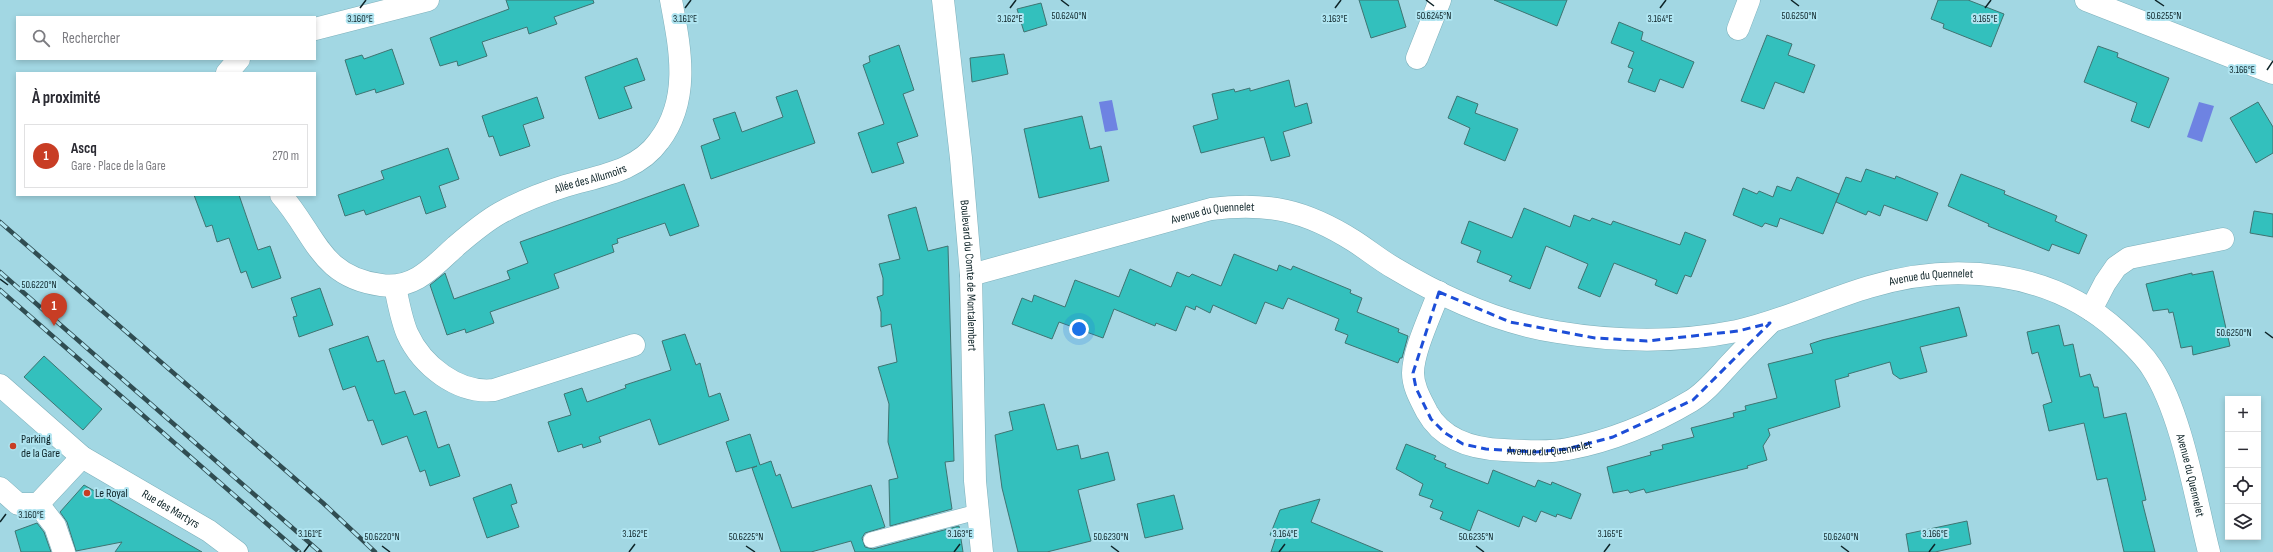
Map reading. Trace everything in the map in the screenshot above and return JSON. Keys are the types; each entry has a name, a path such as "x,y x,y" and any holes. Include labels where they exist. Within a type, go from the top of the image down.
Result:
{"street":[{"path":"316,29 428,0"},
{"name":"Allée des Allumoirs","path":"282,196 299,217 323,254 339,271 350,278 367,282 395,286 410,282 433,269 467,237 500,213 543,194 617,172 632,165 647,155 668,128 676,111 680,92 679,42 671,0"},
{"name":"Boulevard du Comte de Montalembert","path":"943,0 960,150 971,275 973,418 977,512 982,552"},
{"path":"1417,58 1440,0"},
{"path":"1738,28 1749,0"},
{"path":"2086,0 2273,72"},
{"path":"228,72 239,60"},
{"name":"Avenue du Quennelet","path":"971,275 1211,209 1242,205 1295,212 1326,224 1392,267 1439,292 1510,322 1555,332 1595,338 1647,341 1698,337 1738,331 1770,322 1869,287 1900,279 1953,272 1982,274 2034,283 2058,292 2091,310 2108,322 2133,345 2152,367 2165,393 2178,428 2209,552"},
{"path":"2091,310 2105,283 2116,268 2129,258 2223,239"},
{"path":"395,286 402,319 415,347 440,373 470,390 494,390 634,345"},
{"name":"Avenue du Quennelet","path":"1439,292 1415,359 1413,373 1416,388 1431,419 1444,433 1463,444 1486,450 1536,452 1568,449 1613,436 1664,416 1693,400 1708,388 1770,322"},
{"name":"Rue des Martyrs","path":"0,384 82,457 208,531 237,552"},
{"path":"0,488 18,504 38,504 82,457"},
{"path":"38,504 55,526 64,552"}],"lane":[{"path":"871,540 977,512"}],"highlighted area":[{"path":"1439,292 1510,322 1595,338 1647,341 1738,331 1770,323 1693,400 1613,437 1567,449 1536,452 1486,449 1463,444 1445,433 1431,419 1416,388 1413,373"}],"water":[{"path":"1112,100 1118,130 1105,132 1099,102"},
{"path":"2199,102 2214,106 2202,142 2187,137"}],"building":[{"path":"506,0 593,0 594,3 554,17 557,24 529,34 527,27 482,42 487,56 458,66 457,61 440,66 430,38 509,9"},
{"path":"1359,0 1398,0 1406,27 1371,38"},
{"path":"1494,0 1567,0 1557,26"},
{"path":"1938,0 1968,0 2004,14 1991,47 1943,28 1944,24 1931,19"},
{"path":"1041,3 1047,25 1024,32 1017,9"},
{"path":"1619,22 1643,32 1641,40 1694,62 1683,88 1660,79 1655,92 1628,82 1633,69 1628,67 1634,52 1611,43"},
{"path":"1767,35 1792,44 1788,55 1815,65 1804,93 1775,82 1764,109 1741,101"},
{"path":"899,45 914,90 903,94 918,136 897,143 904,163 872,173 858,133 884,124 863,65 870,62 869,56"},
{"path":"2098,46 2118,53 2117,57 2169,78 2149,128 2131,121 2137,103 2084,82"},
{"path":"392,49 404,84 376,93 375,89 356,95 345,60 362,55 364,59"},
{"path":"1004,54 1008,74 972,82 970,58"},
{"path":"637,58 645,80 624,87 632,108 599,119 585,77"},
{"path":"1289,80 1295,107 1307,103 1312,123 1283,132 1290,156 1271,161 1264,137 1201,153 1193,126 1218,119 1212,94 1234,89 1235,92 1250,88 1250,91"},
{"path":"797,90 815,143 711,179 701,146 720,139 713,119 735,112 742,132 783,117 776,97"},
{"path":"1457,96 1478,104 1475,113 1518,129 1505,161 1464,144 1470,128 1448,118"},
{"path":"537,97 544,118 523,125 530,146 500,156 493,136 489,137 482,116"},
{"path":"2258,102 2273,127 2273,153 2256,163 2230,118"},
{"path":"1082,116 1090,149 1101,146 1109,181 1039,198 1024,129"},
{"path":"448,148 459,179 439,186 446,207 426,214 420,196 366,215 364,210 345,216 338,195 384,179 381,171"},
{"path":"1866,169 1895,179 1896,176 1938,193 1927,221 1884,205 1880,216 1868,211 1866,215 1836,202 1846,177 1861,182"},
{"path":"1961,174 2005,191 2004,194 2057,216 2055,221 2087,235 2079,254 2052,244 2049,251 1988,226 1989,224 1948,206"},
{"path":"1797,177 1839,194 1823,234 1780,218 1777,227 1765,223 1762,227 1733,215 1743,188 1757,194 1759,191 1773,197 1777,186 1791,191"},
{"path":"684,184 699,226 670,236 665,223 617,239 618,243 612,245 614,252 554,274 559,288 490,312 494,323 466,333 465,329 447,335 430,285 445,273 454,299 510,279 507,271 528,263 520,242"},
{"path":"194,196 239,196 258,250 270,246 281,278 252,288 246,271 241,273 229,238 217,242 212,225 206,227"},
{"path":"916,207 928,251 948,246 954,461 945,462 952,509 890,526 889,480 898,478 888,442 889,404 878,367 897,362 891,324 881,327 881,312 877,297 883,295 883,278 879,264 900,259 888,215"},
{"path":"1524,208 1570,227 1574,215 1590,221 1592,218 1611,225 1613,221 1680,245 1685,232 1706,240 1691,277 1685,275 1677,294 1655,285 1657,280 1614,263 1600,297 1578,288 1588,264 1546,246 1530,289 1509,281 1512,276 1477,262 1481,251 1461,243 1469,221 1512,238"},
{"path":"2254,211 2273,214 2273,237 2250,233"},
{"path":"1234,254 1277,271 1279,265 1291,270 1293,266 1351,290 1350,293 1362,298 1357,312 1399,329 1398,332 1408,336 1402,358 1400,358 1398,363 1345,343 1348,335 1335,330 1339,319 1288,298 1283,309 1265,302 1256,324 1213,305 1210,313 1196,306 1195,310 1186,306 1176,331 1156,323 1155,326 1114,309 1103,338 1059,322 1052,339 1012,324 1022,298 1032,302 1034,295 1065,307 1075,280 1119,297 1130,269 1171,287 1177,272 1189,277 1192,274 1221,286"},
{"path":"2213,271 2230,346 2193,355 2192,346 2181,348 2173,312 2169,313 2168,309 2153,311 2146,284 2192,273 2192,275"},
{"path":"320,288 333,325 299,337 293,317 297,316 291,298"},
{"path":"1959,307 1967,336 1920,347 1927,372 1900,379 1893,374 1890,362 1848,374 1849,376 1835,380 1840,407 1768,429 1770,435 1763,446 1767,460 1747,466 1748,468 1646,493 1644,489 1630,493 1628,490 1613,493 1607,467 1651,455 1650,452 1663,449 1662,445 1694,437 1691,428 1734,417 1733,413 1746,410 1745,406 1777,398 1768,364 1813,353 1810,344 1822,340"},
{"path":"2059,325 2064,346 2073,344 2080,377 2090,374 2094,387 2098,387 2104,418 2126,413 2146,500 2142,501 2155,552 2124,552 2107,478 2097,480 2084,423 2049,431 2043,405 2052,402 2038,352 2032,354 2027,332"},
{"path":"685,334 696,365 700,363 709,397 720,393 729,420 659,445 650,419 599,437 601,442 583,448 582,444 558,452 548,422 571,415 564,394 582,388 587,402 626,388 625,385 671,370 662,341"},
{"path":"368,336 377,362 384,360 395,394 405,391 414,415 426,411 438,448 449,444 460,476 430,486 425,470 420,472 407,436 382,445 373,420 368,421 355,386 343,390 329,349"},
{"path":"44,356 102,409 83,430 24,377"},
{"path":"1044,404 1057,450 1078,445 1081,459 1108,452 1115,480 1078,490 1091,541 1047,552 1018,552 1002,488 995,435 1013,430 1009,412"},
{"path":"750,434 760,465 771,461 776,476 780,474 792,508 871,485 885,527 865,533 862,538 865,547 873,549 959,526 963,552 855,552 851,541 811,552 781,552 752,468 757,466 736,472 726,442"},
{"path":"1406,444 1436,456 1434,459 1446,464 1445,467 1488,484 1493,470 1535,487 1538,480 1551,485 1552,482 1581,494 1571,519 1557,514 1556,517 1541,511 1536,522 1523,516 1519,527 1478,510 1470,531 1440,519 1443,512 1430,507 1433,500 1419,495 1423,484 1396,469"},
{"path":"511,484 517,503 511,505 519,527 487,538 473,498"},
{"path":"84,485 202,552 115,552 122,542 76,551 67,522 60,512"},
{"path":"1174,495 1183,529 1145,538 1137,504"},
{"path":"1320,499 1311,522 1383,552 1271,552 1276,537 1270,535 1280,510"},
{"path":"1967,521 1971,544 1935,552 1909,552 1906,534"},
{"path":"37,523 44,532 51,552 21,552 15,531"}],"railway":[{"path":"0,222 323,503 375,552"},
{"path":"0,272 320,552"},
{"path":"0,290 299,552"}],"place":[{"name":"Ascq","path":"54,326"},
{"name":"Parking de la Gare","path":"13,446"},
{"name":"Le Royal","path":"87,493"}]}
